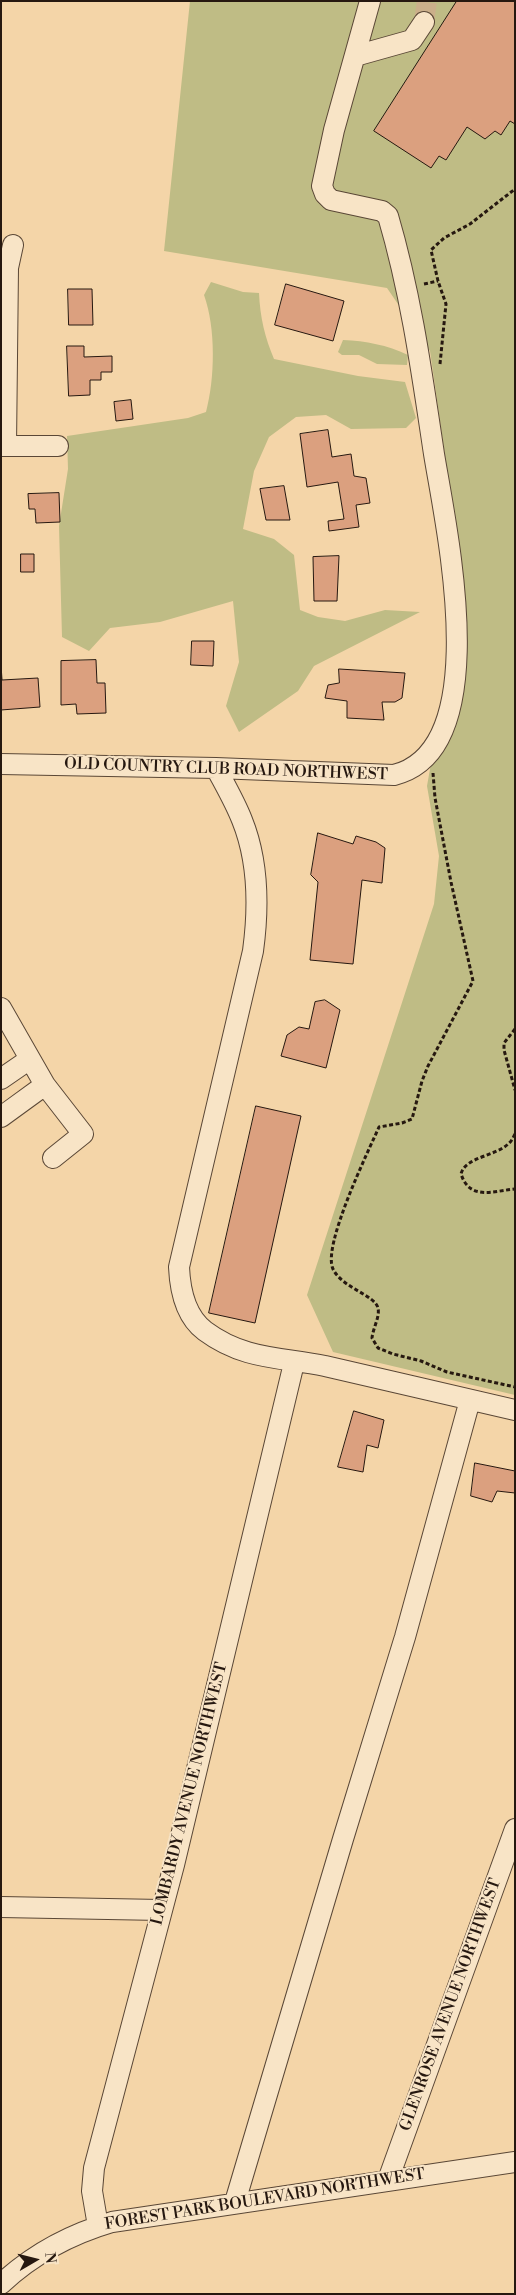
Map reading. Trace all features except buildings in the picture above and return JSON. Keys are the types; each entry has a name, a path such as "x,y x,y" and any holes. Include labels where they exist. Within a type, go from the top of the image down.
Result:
{"street":[{"path":"355,56 370,1"},
{"path":"355,56 412,40 424,22"},
{"name":"OLD COUNTRY CLUB ROAD NORTHWEST","path":"1,764 216,768 394,775 418,765 429,755 446,721 456,668 455,596 414,321 403,269 388,216 382,211 332,200 325,194 322,186 334,130 355,56"},
{"path":"13,245 8,268 4,446 58,446"},
{"path":"216,768 242,820 252,850 257,893 257,922 253,951 179,1267 180,1285 184,1302 193,1318 205,1331 252,1354 323,1366 515,1410"},
{"path":"1,1008 45,1085 83,1134 53,1158"},
{"path":"1,1079 30,1059"},
{"path":"1,1118 45,1085"},
{"name":"LOMBARDY AVENUE NORTHWEST","path":"98,2226 92,2191 94,2168 161,1910 276,1446 294,1362"},
{"path":"235,2202 342,1839 405,1637 470,1400"},
{"name":"GLENROSE AVENUE NORTHWEST","path":"388,2180 515,1829"},
{"path":"1,1907 161,1910"},
{"name":"FOREST PARK BOULEVARD NORTHWEST","path":"1,2284 17,2270 50,2248 98,2226 235,2202 515,2162"}],"path":[{"path":"439,372 446,304 438,282 432,250 444,238 470,224 515,189"},
{"path":"435,766 432,780 435,798 457,914 473,981 428,1066 412,1119 402,1123 379,1127 336,1231 331,1261 332,1268 339,1279 360,1294 370,1297 378,1306 378,1316 372,1338 378,1348 447,1372 515,1387"},
{"path":"515,1029 504,1043 504,1050 515,1090"},
{"path":"515,1134 503,1148 467,1165 462,1174 466,1185 475,1192 484,1193 515,1189"}],"shaded area":[{"path":"190,1 515,1 515,1395 333,1352 307,1295 434,904 439,856 427,786 463,582 430,351 387,288 164,251"},
{"path":"211,282 243,292 259,293 260,310 274,359 358,376 405,382 416,418 406,428 351,429 326,415 296,417 269,437 254,471 243,529 274,539 294,555 300,610 318,617 345,621 385,610 420,612 314,666 298,691 239,732 226,706 239,662 233,601 160,622 110,628 89,651 62,637 59,526 68,469 67,436 188,418 206,412 211,384 213,353 211,323 204,295"},
{"path":"343,340 376,344 408,355 407,365 377,364 359,355 342,355 338,352"}],"tunnel":[{"path":"424,22 427,1"}]}
